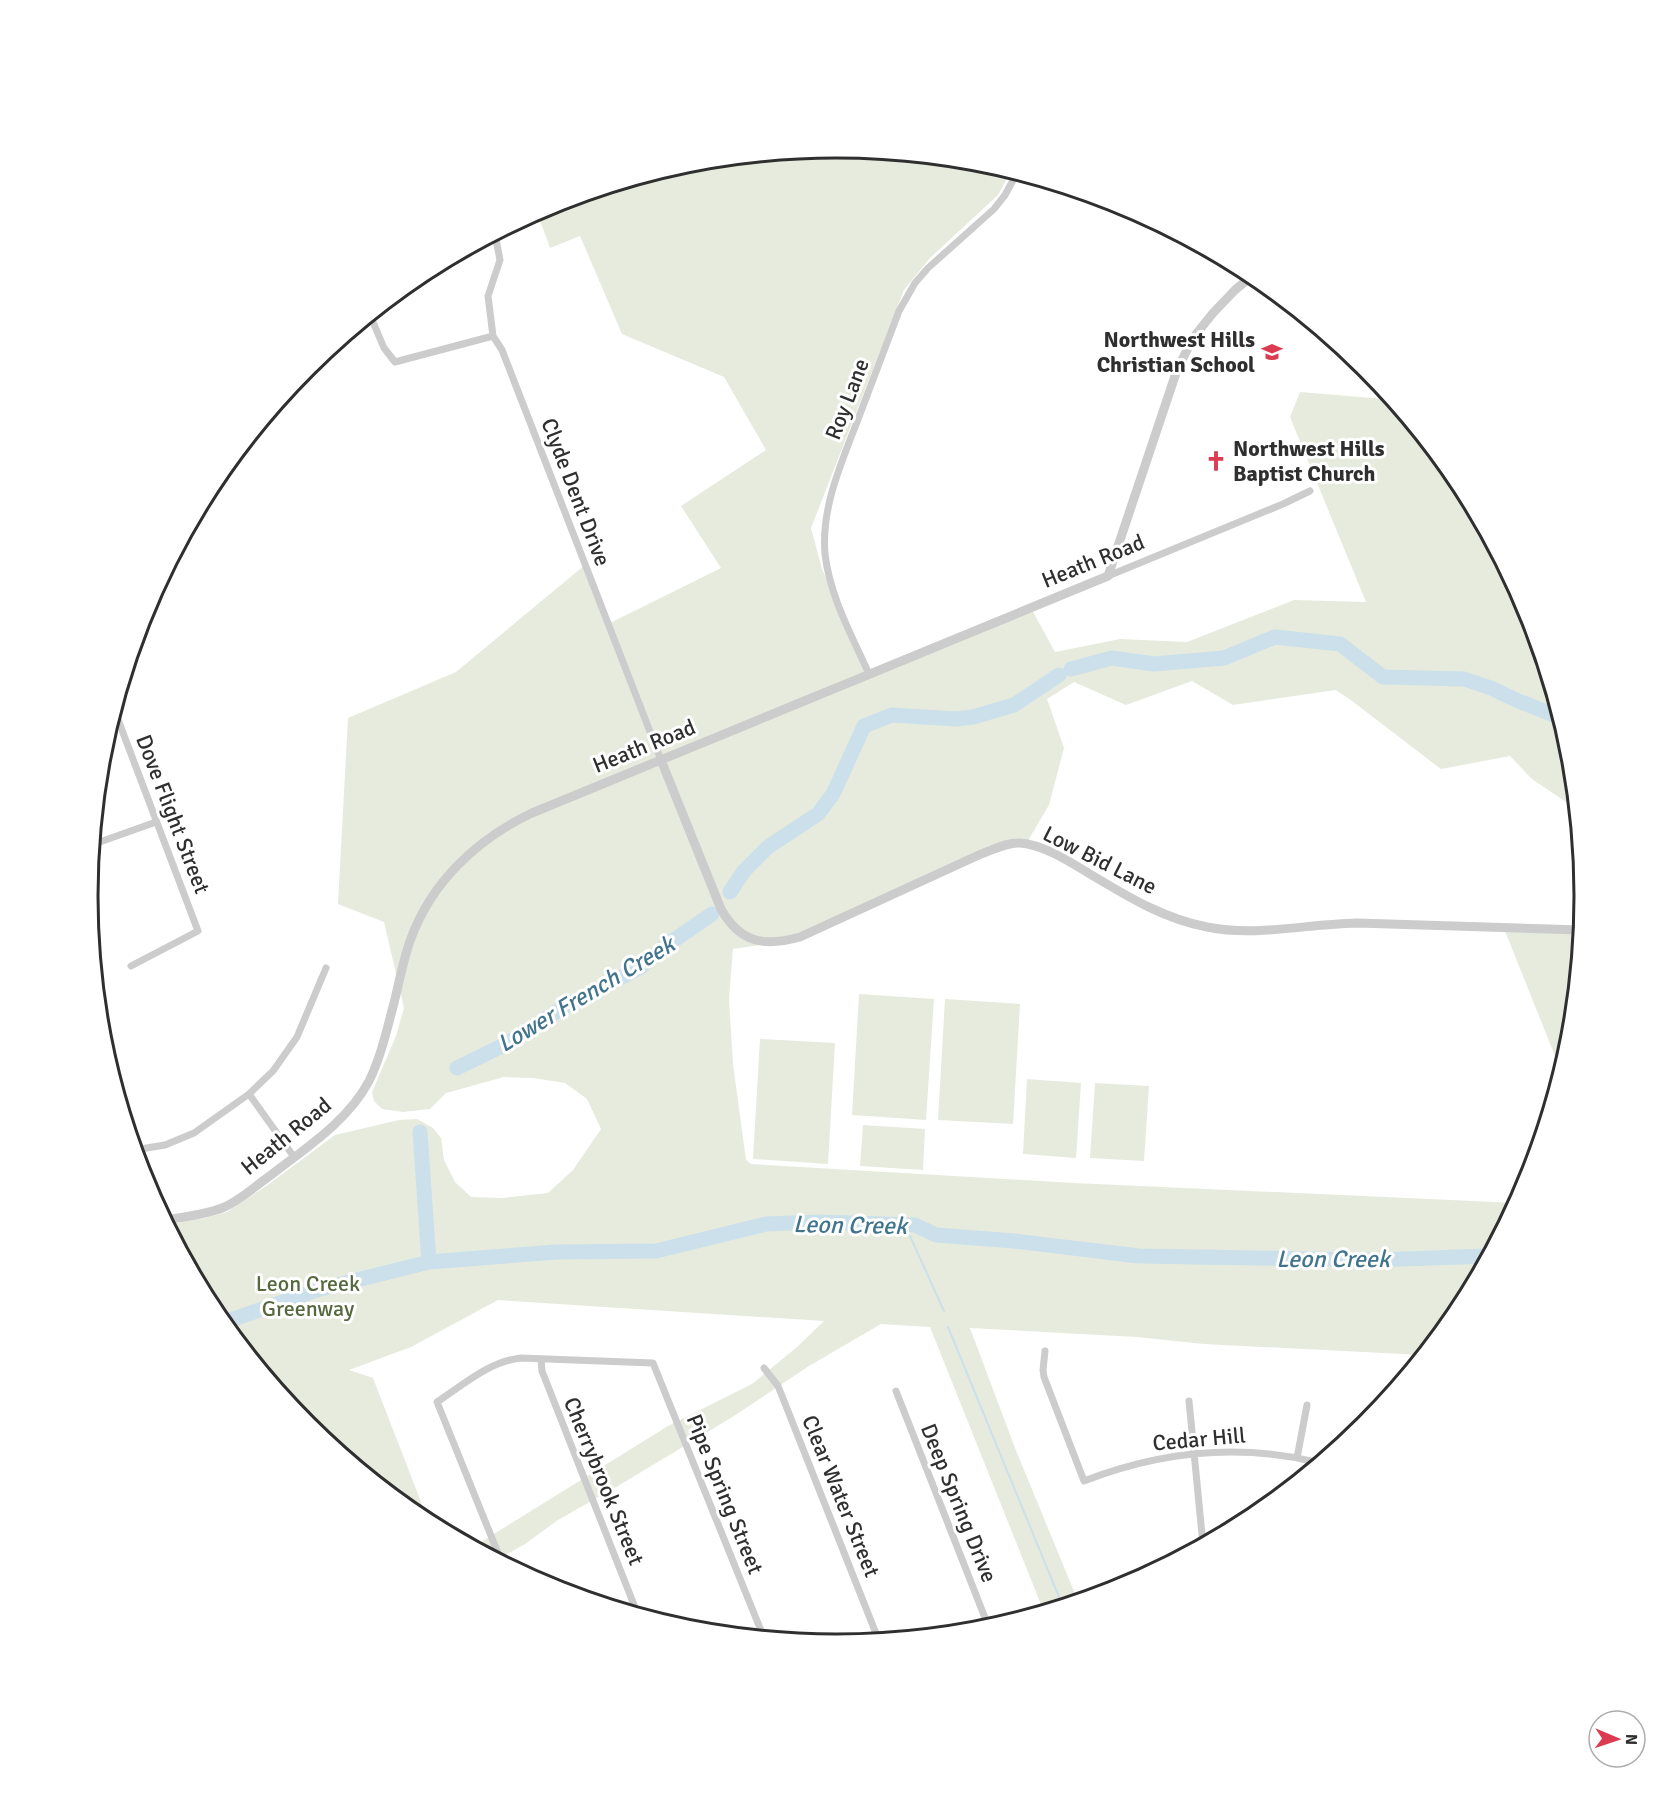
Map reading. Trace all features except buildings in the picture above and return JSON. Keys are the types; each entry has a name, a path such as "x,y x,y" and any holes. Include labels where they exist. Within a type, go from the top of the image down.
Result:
{"street":[{"name":"Roy Lane","path":"869,674 834,594 825,554 826,521 836,479 899,311 909,292 928,268 994,209 1013,181"},
{"name":"Clyde Dent Drive","path":"496,242 500,260 488,296 493,336 502,350 661,760"},
{"path":"1108,576 1177,370 1193,338 1213,313 1245,282"},
{"path":"373,322 384,348 395,363 493,336"},
{"name":"Heath Road","path":"172,1219 213,1211 237,1200 321,1137 352,1106 369,1080 381,1049 410,942 430,901 458,864 474,849 512,823 1310,491"},
{"name":"Dove Flight Street","path":"119,722 198,931 131,966"},
{"name":"Low Bid Lane","path":"661,760 721,909 727,920 741,934 756,941 777,942 800,937 981,854 1018,843 1036,847 1068,861 1154,910 1181,921 1230,931 1283,930 1352,923 1573,930"},
{"path":"100,842 156,822"},
{"path":"143,1149 165,1145 194,1133 249,1094 273,1071 297,1037 326,968"},
{"path":"249,1094 294,1157"},
{"name":"Cedar Hill","path":"1045,1351 1044,1377 1084,1482 1136,1464 1194,1454 1245,1452 1310,1461"},
{"path":"498,1552 437,1402 500,1363 521,1358 541,1359"},
{"name":"Pipe Spring Street","path":"541,1359 653,1363 761,1630"},
{"name":"Cherrybrook Street","path":"541,1359 542,1371 635,1606"},
{"name":"Clear Water Street","path":"764,1368 778,1386 876,1633"},
{"name":"Deep Spring Drive","path":"896,1391 985,1619"},
{"path":"1189,1401 1202,1537"},
{"path":"1297,1458 1306,1405"}],"green space":[{"name":"Leon Creek Greenway","path":"836,158 884,160 932,165 1007,179 998,195 930,258 904,290 811,528 822,569 869,674 1031,608 1055,652 1120,639 1187,642 1294,600 1366,602 1290,417 1300,392 1379,399 1421,447 1449,486 1475,527 1517,614 1548,705 1567,803 1532,779 1510,756 1441,769 1336,690 1233,705 1192,681 1126,705 1074,682 1047,699 1064,748 1049,805 1026,844 1018,843 787,941 733,949 729,999 733,1064 746,1160 751,1164 1074,1183 1506,1203 1475,1266 1449,1307 1414,1355 1204,1344 1137,1337 970,1328 1015,1448 1075,1594 1041,1605 930,1327 881,1324 809,1366 734,1416 558,1520 505,1556 480,1543 668,1426 752,1384 824,1321 498,1300 411,1347 349,1370 373,1378 424,1509 349,1451 281,1383 222,1307 196,1266 174,1224 227,1212 335,1135 399,1120 417,1119 433,1128 441,1138 444,1160 455,1182 471,1197 502,1198 548,1193 573,1170 601,1129 587,1099 565,1083 533,1078 504,1077 446,1093 430,1109 403,1112 382,1109 374,1101 372,1092 396,1036 404,1008 384,922 338,904 348,718 456,672 585,565 608,624 721,568 681,506 766,450 724,377 622,334 580,236 550,248 540,221 553,215 644,184 739,165"},
{"path":"1505,931 1572,934 1567,993 1555,1057"},
{"path":"859,994 934,999 926,1120 852,1115"},
{"path":"945,999 1020,1004 1013,1124 938,1120"},
{"path":"760,1039 835,1043 828,1164 753,1159"},
{"path":"1027,1079 1081,1083 1076,1158 1023,1154"},
{"path":"1095,1083 1149,1086 1144,1161 1090,1158"},
{"path":"863,1125 925,1129 923,1170 860,1166"}],"waterway":[{"name":"Lower French Creek","path":"1071,669 1112,658 1154,664 1224,658 1275,637 1340,644 1383,677 1464,679 1550,713"},
{"name":"Lower French Creek","path":"730,892 744,871 768,847 818,814 833,794 864,726 892,715 956,719 973,717 1014,705 1059,675"},
{"name":"Lower French Creek","path":"457,1068 506,1044 564,1007 641,967 664,947 712,914"},
{"name":"Lower French Creek","path":"420,1132 429,1262"},
{"name":"Leon Creek","path":"231,1320 317,1290 429,1262 556,1252 656,1251 766,1224 819,1222 915,1225 936,1235 1014,1241 1139,1256 1374,1260 1480,1256"},
{"path":"905,1225 944,1311"},
{"path":"948,1327 1059,1597"}],"place":[{"name":"Northwest Hills Christian School","path":"1272,352"},
{"name":"Northwest Hills Baptist Church","path":"1216,461"}]}
